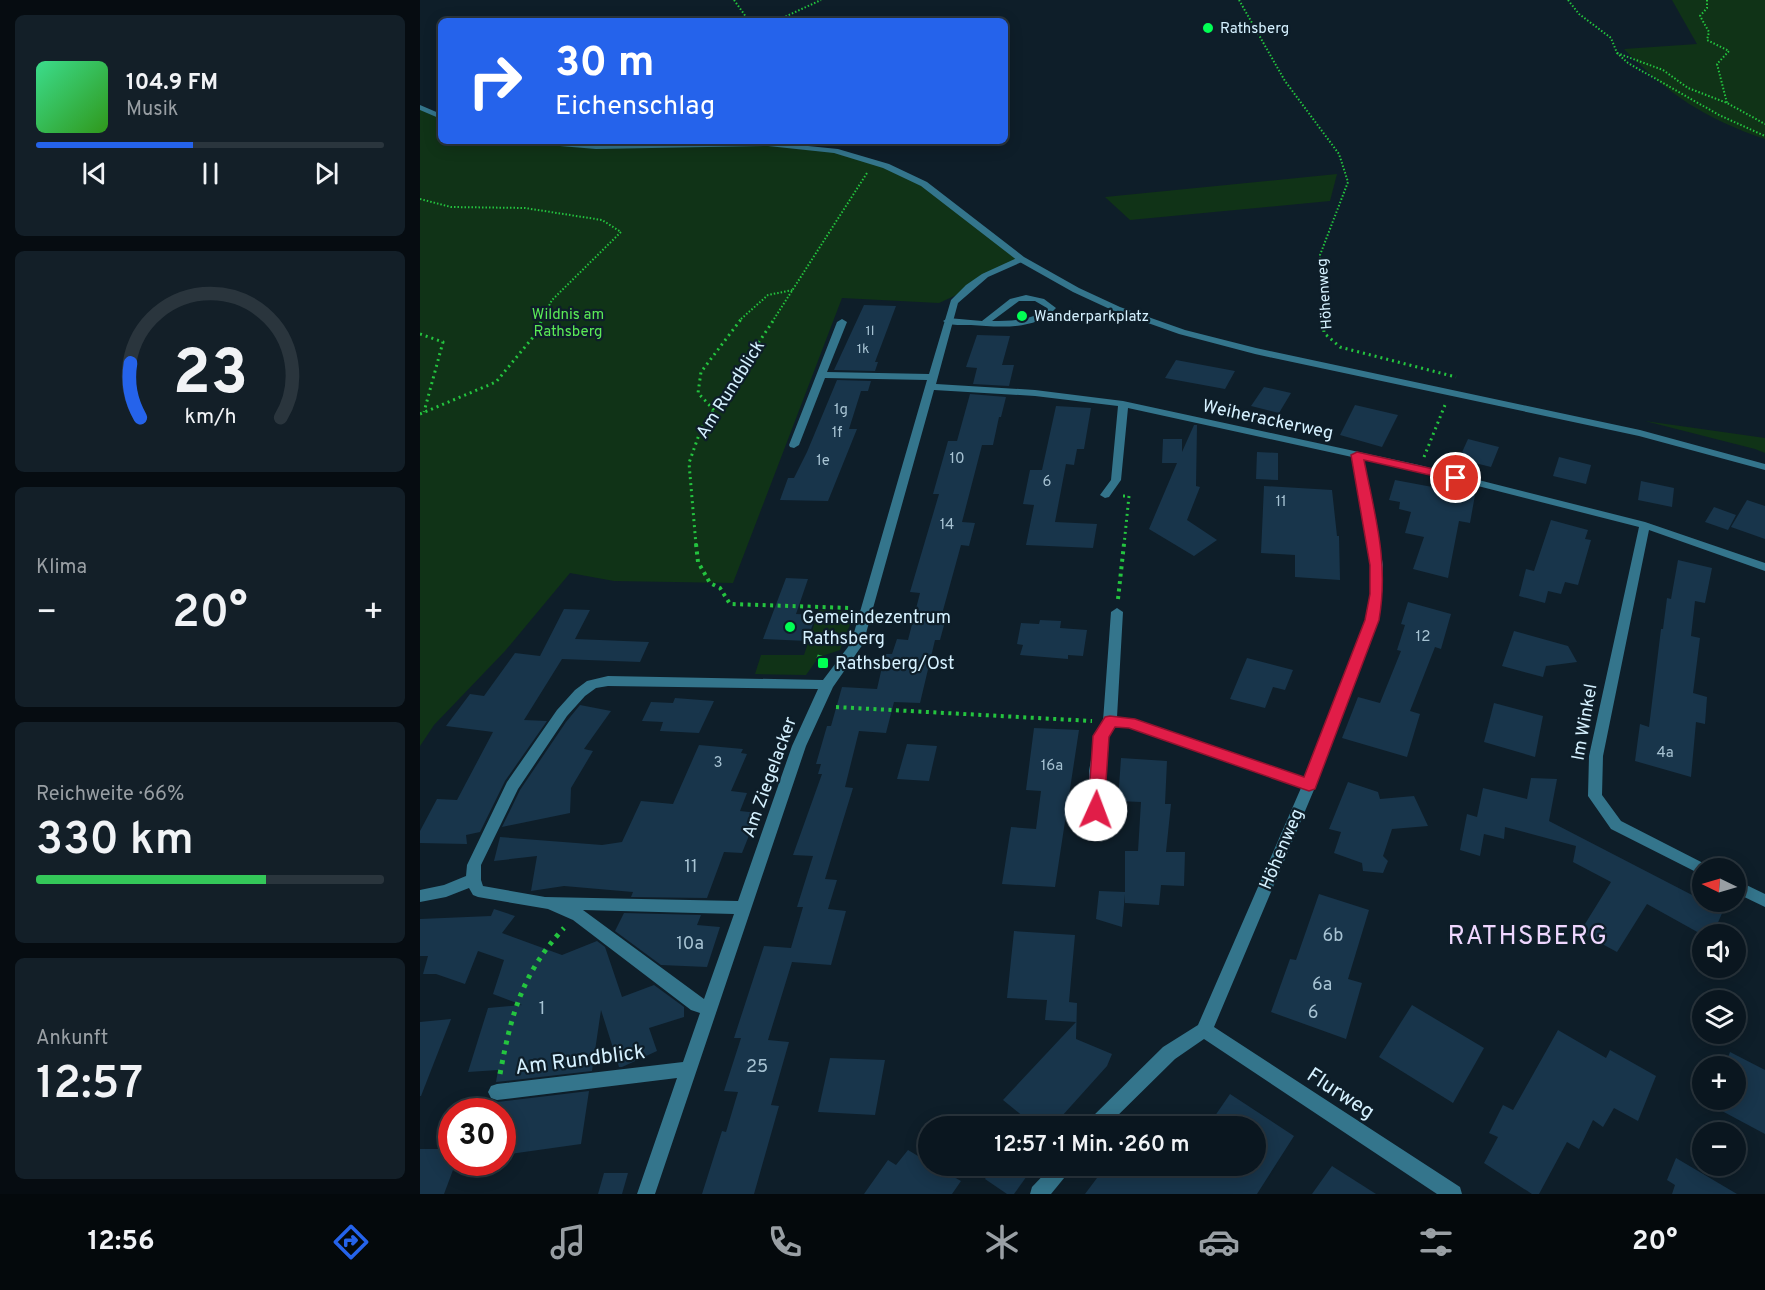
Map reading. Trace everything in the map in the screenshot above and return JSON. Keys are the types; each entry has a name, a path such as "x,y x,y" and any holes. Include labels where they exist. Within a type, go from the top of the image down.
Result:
{"street":[{"path":"420,107 438,116"},
{"path":"560,144 596,147 679,144"},
{"path":"780,144 836,151 872,161 924,184 1021,259 1076,290 1118,309 1182,333 1266,354 1640,433 1765,467"},
{"name":"Am Ziegelacker","path":"646,1194 799,746 827,685 857,644 954,302 970,284 1002,266 1021,259"},
{"path":"948,321 985,322 1026,323 1045,317 1052,308 1048,302 1016,299 985,322"},
{"path":"794,445 842,322"},
{"path":"822,375 932,382"},
{"name":"Weiherackerweg","path":"932,382 1123,404 1419,468 1645,525 1765,567"},
{"path":"1105,495 1116,480 1123,404"},
{"name":"Höhenweg","path":"1204,1030 1309,785 1372,620 1377,565 1357,455"},
{"name":"Im Winkel","path":"1645,525 1596,756 1595,796 1616,825 1692,864"},
{"path":"1098,825 1095,802 1101,736 1110,721 1117,612"},
{"path":"743,908 545,903 478,891 473,880 474,866 512,786 562,713 580,693 592,684 608,681 827,685"},
{"path":"1110,721 1130,723 1309,785"},
{"path":"420,896 446,891 473,880"},
{"path":"1746,891 1765,901"},
{"path":"545,903 578,915 697,1005 710,1008"},
{"path":"1105,1116 1169,1053 1204,1030"},
{"name":"Flurweg","path":"1204,1030 1453,1194"},
{"name":"Am Rundblick","path":"497,1092 688,1070"},
{"path":"1039,1194 1054,1176"}],"path":[{"path":"734,0 747,18"},
{"path":"782,18 821,0"},
{"name":"Höhenweg","path":"1239,0 1285,81 1339,154 1348,182 1320,255 1324,333 1340,347 1463,378"},
{"path":"1568,0 1579,14 1611,38 1617,53 1636,68 1699,105 1765,135"},
{"path":"1707,0 1707,8 1700,16 1709,32 1707,40 1729,51 1717,64 1727,103"},
{"path":"1617,53 1649,63 1688,88 1727,103 1765,124"},
{"name":"Am Rundblick","path":"867,608 730,604 720,588 710,583 698,562 689,463 700,429 794,290 869,170 872,161"},
{"path":"420,200 451,207 525,208 549,214 602,220 621,232 552,300 534,336 496,382 422,413"},
{"path":"714,410 698,393 701,372 746,313 768,294 794,290"},
{"path":"420,334 443,342 422,413"},
{"path":"1419,468 1445,403 1456,405"},
{"path":"1105,495 1129,496 1117,612"},
{"path":"816,705 1110,721"},
{"name":"Am Rundblick","path":"497,1092 511,1012 524,980 545,946 578,915"}],"green space":[{"path":"1672,0 1765,0 1765,139 1724,123 1688,103 1656,79 1624,49 1697,44"},
{"name":"Wildnis am Rathsberg","path":"420,107 438,116 438,144 560,144 596,147 745,144 835,151 908,176 1021,259 1002,265 963,292 939,303 842,298 733,583 614,581 570,573 505,651 434,725 420,746"},
{"path":"1337,174 1330,201 1130,220 1105,197"},
{"path":"1645,421 1765,438 1765,453 1755,449"},
{"path":"819,610 855,612 840,650 819,657 806,675 755,674 761,655 804,655"}],"building":[{"path":"864,305 896,306 875,362 878,362 875,371 834,370"},
{"path":"977,335 1010,336 1002,365 1014,365 1009,386 973,384 977,368 966,367"},
{"path":"1176,360 1235,371 1225,389 1165,378"},
{"path":"837,380 871,381 868,391 861,391 849,429 857,429 828,501 780,500 788,478 794,478 807,452"},
{"path":"1264,387 1291,393 1279,413 1251,406"},
{"path":"970,394 1006,397 993,445 982,445 962,522 975,523 969,546 961,545 942,614 947,614 940,640 935,640 920,703 894,702 886,733 859,731 845,787 853,788 825,879 837,880 828,909 846,911 831,965 792,962 768,1040 789,1042 771,1105 779,1106 754,1194 702,1194 722,1131 726,1132 738,1092 724,1091 741,1038 734,1038 764,946 791,948 803,907 797,907 813,856 793,855 822,774 818,774 821,764 816,764 827,726 831,726 842,687 877,689 885,654 892,654 897,639 908,640 920,593 910,592 939,494 933,494 948,441 957,441"},
{"path":"1355,405 1398,415 1382,447 1340,435"},
{"path":"1056,406 1091,408 1084,449 1077,449 1074,465 1066,464 1055,522 1097,524 1093,548 1026,545 1034,505 1023,504 1030,470 1042,470"},
{"path":"1194,425 1197,425 1196,486 1200,487 1187,520 1217,540 1194,556 1149,529 1177,463 1162,463 1163,439 1182,439 1182,452"},
{"path":"1468,439 1499,447 1491,467 1459,459"},
{"path":"1257,452 1278,453 1278,480 1256,479"},
{"path":"1559,457 1591,465 1586,484 1553,476"},
{"path":"1395,480 1475,495 1470,523 1459,521 1448,578 1413,569 1424,537 1405,533 1411,512 1399,509 1400,502 1389,500"},
{"path":"1641,481 1674,488 1672,507 1638,500"},
{"path":"1264,486 1332,490 1337,536 1339,536 1340,580 1295,577 1295,555 1261,553"},
{"path":"1747,500 1765,506 1765,539 1731,527"},
{"path":"1714,507 1736,515 1728,530 1705,522"},
{"path":"1551,520 1588,530 1585,539 1591,540 1578,585 1565,582 1561,594 1548,591 1545,603 1519,596 1526,569 1534,571"},
{"path":"1678,560 1712,568 1705,603 1695,601 1691,636 1700,638 1693,693 1707,697 1705,724 1696,722 1691,777 1635,761 1640,724 1649,727 1661,629 1663,629 1667,598 1671,599"},
{"path":"786,578 808,579 796,614 816,615 807,641 763,639"},
{"path":"1408,602 1451,614 1441,649 1435,647 1410,711 1420,714 1407,757 1342,738 1358,697 1380,703 1401,651 1397,650 1405,625 1401,624"},
{"path":"564,609 590,610 575,639 649,642 640,662 562,659 524,720 547,721 505,781 480,832 466,835 467,844 420,843 420,831 437,799 457,800 493,732 446,726 470,694 484,696 515,653 540,656"},
{"path":"1040,620 1061,621 1060,628 1087,630 1083,656 1068,655 1068,659 1020,655 1023,645 1017,644 1021,623 1039,624"},
{"path":"1514,631 1568,646 1577,662 1546,666 1543,677 1502,666"},
{"path":"1247,658 1293,670 1285,690 1273,687 1265,708 1230,699"},
{"path":"675,698 714,701 699,733 660,731 663,722 642,721 651,702 673,703"},
{"path":"1494,703 1543,716 1535,757 1484,742"},
{"path":"580,705 611,711 584,749 593,751 571,788 570,813 502,827 520,790"},
{"path":"1034,728 1079,730 1055,887 1002,884 1011,827 1036,829 1041,791 1026,790"},
{"path":"907,744 937,746 929,781 897,779"},
{"path":"699,745 743,749 741,753 747,754 731,791 747,793 740,811 758,813 742,853 724,852 707,898 631,897 633,892 564,886 531,891 537,856 494,861 500,837 602,845 622,842 641,801 673,804"},
{"path":"1121,758 1167,761 1165,804 1171,804 1166,852 1185,852 1184,886 1161,885 1159,905 1125,903 1125,894 1122,927 1096,919 1099,891 1125,892 1125,851 1138,851 1141,802 1118,801"},
{"path":"1531,778 1557,779 1549,821 1692,895 1692,912 1723,912 1717,924 1692,924 1692,929 1647,904 1617,952 1580,932 1611,882 1573,862 1576,846 1505,827 1504,839 1484,834 1480,856 1460,850 1467,814 1477,817 1483,788 1527,799"},
{"path":"1348,782 1378,792 1380,799 1414,796 1428,826 1392,829 1383,856 1388,861 1383,873 1363,871 1362,863 1334,853 1341,832 1329,829"},
{"path":"1319,894 1369,910 1348,979 1362,983 1346,1039 1271,1012 1290,959 1296,960"},
{"path":"494,909 515,916 502,933 562,955 597,941 605,947 622,997 654,985 684,1007 684,1017 649,1028 657,1051 622,1067 619,1067 601,1010 592,1071 496,1082 498,1070 468,1072 488,1008 522,1005 493,994 504,960 478,951 465,984 436,974 423,974 428,956 420,956 420,919 491,916"},
{"path":"624,913 701,915 697,925 720,927 707,967 661,965 615,931"},
{"path":"1014,931 1075,935 1069,1002 1077,1003 1076,1039 1112,1054 1107,1066 1062,1116 1023,1116 1003,1100 1076,1022 1045,1020 1047,1000 1007,998"},
{"path":"1412,1005 1484,1048 1453,1103 1379,1057"},
{"path":"451,1019 421,1096 420,1096 420,1022"},
{"path":"1558,1030 1606,1058 1610,1050 1656,1076 1638,1121 1614,1108 1603,1127 1593,1120 1579,1149 1567,1142 1539,1194 1532,1194 1484,1163 1498,1137 1489,1133 1503,1105 1513,1110"},
{"path":"830,1058 885,1060 875,1115 818,1112"},
{"path":"1746,1060 1765,1070 1765,1134 1722,1111 1746,1110"},
{"path":"589,1091 581,1144 516,1153 516,1100"},
{"path":"1230,1094 1264,1116 1215,1116"},
{"path":"1266,1118 1294,1136 1257,1194 1085,1194 1098,1176 1266,1176"},
{"path":"420,1149 438,1149 438,1176 451,1176 444,1194 420,1194"},
{"path":"908,1150 918,1156 918,1176 952,1176 961,1181 952,1194 864,1194 888,1160 896,1165"},
{"path":"1676,1158 1692,1167 1692,1176 1706,1176 1737,1194 1672,1194 1675,1185 1667,1180"},
{"path":"1332,1166 1376,1194 1312,1194"},
{"path":"604,1173 628,1173 622,1194 598,1194"},
{"path":"987,1176 1027,1176 1014,1194 1007,1194 985,1179"}],"place":[{"name":"Rathsberg","path":"1208,28"},
{"name":"Wanderparkplatz","path":"1022,316"},
{"name":"Gemeindezentrum Rathsberg","path":"790,627"},
{"name":"Rathsberg/Ost","path":"823,663"}],"district":[{"name":"RATHSBERG","path":"1528,935"}],"route":[{"path":"1096,810 1101,736 1110,721 1130,723 1309,785 1372,620 1376,594 1377,565 1357,455 1456,478"}]}
